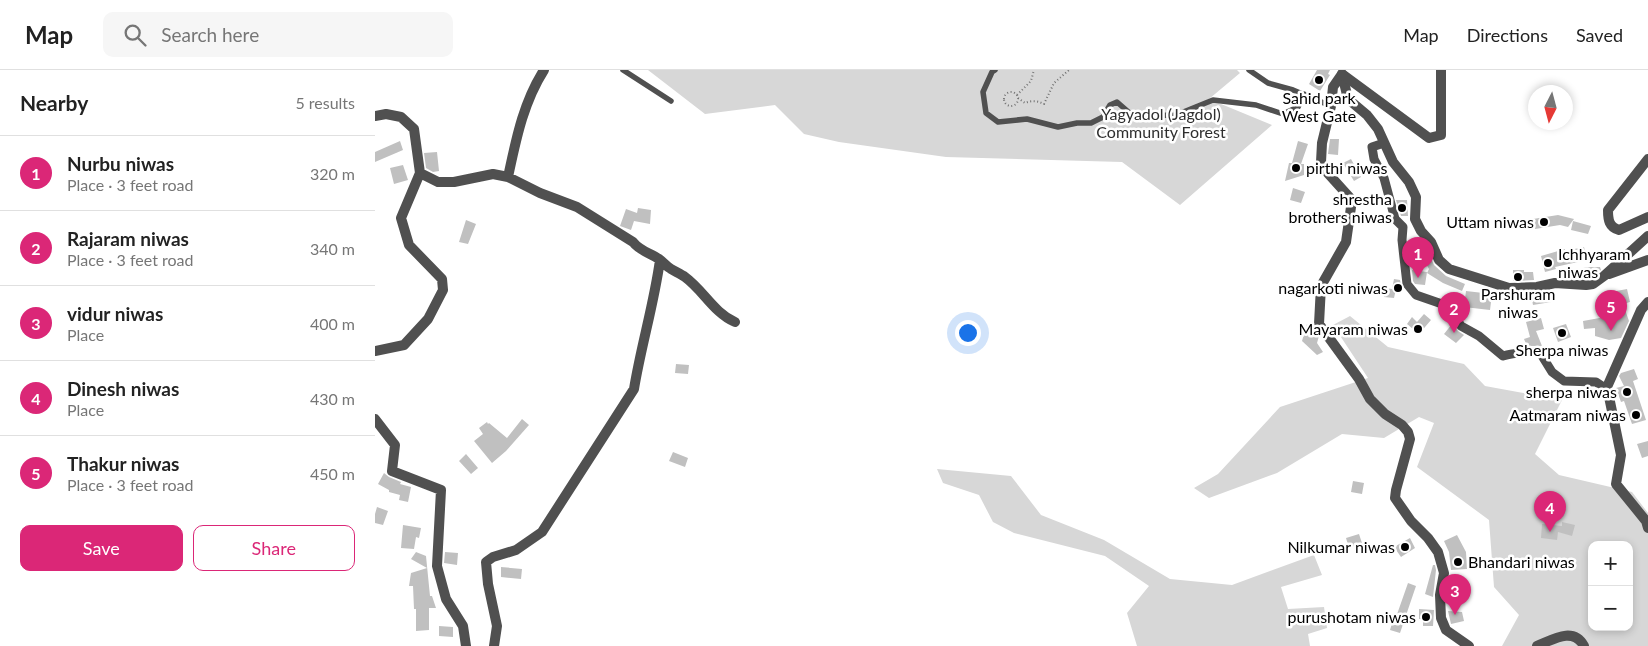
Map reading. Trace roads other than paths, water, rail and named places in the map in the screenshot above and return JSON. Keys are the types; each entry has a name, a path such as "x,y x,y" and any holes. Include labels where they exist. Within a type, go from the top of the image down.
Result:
{"street":[{"path":"508,177 525,108 544,70"},
{"path":"1342,74 1429,138 1441,135 1441,70"},
{"path":"1342,74 1348,100 1367,115 1378,129 1393,162 1409,182 1416,197 1415,218 1421,231 1431,242 1439,260 1449,269 1509,288 1537,287 1555,283 1593,284 1648,236"},
{"path":"1342,74 1333,87 1331,106 1322,143 1321,162 1324,169 1352,200 1346,242 1321,286 1319,324 1359,379 1369,399 1408,432 1410,439 1395,498 1411,521 1428,538 1438,552 1444,573 1440,595 1441,618 1446,630 1469,646"},
{"path":"375,116 385,114 401,117 413,129 420,173 401,218 409,244 442,279 443,290 428,319 404,345 375,351"},
{"path":"1384,143 1372,147 1374,160 1385,178 1389,202 1395,219 1403,227 1402,246 1407,284 1416,295 1442,304 1455,316 1461,326 1479,336 1503,356 1539,351 1552,372 1564,381 1596,382 1608,390"},
{"path":"1648,160 1608,210 1608,221 1614,228 1619,230 1648,217"},
{"path":"420,173 438,182 454,182 493,174 508,177 540,193 583,210 633,242 638,249 660,260 694,284 711,304 729,320 735,322"},
{"path":"494,646 497,626 485,562 493,557 516,550 542,532 634,389 637,367 655,296 660,260"},
{"path":"1604,276 1648,260"},
{"path":"1648,302 1641,310 1607,387 1621,455 1615,484 1646,521 1648,528"},
{"path":"375,420 395,445 392,470 441,490 437,566 446,598 463,626 466,646"},
{"path":"1537,646 1564,635 1571,635 1584,646"}],"lane":[{"path":"623,70 671,101"},
{"path":"995,70 983,92 986,113 998,122 1027,118 1058,127 1077,123 1091,123 1103,117 1110,106 1117,102 1133,116 1176,115 1213,100 1256,105 1283,114 1299,107 1304,94"},
{"path":"1249,70 1268,82 1304,94 1331,106"}],"place":[{"name":"Sahid park West Gate","path":"1319,80"},
{"name":"pirthi niwas","path":"1296,168"},
{"name":"shrestha brothers niwas","path":"1402,208"},
{"name":"Uttam niwas","path":"1544,222"},
{"name":"Ichhyaram niwas","path":"1548,263"},
{"name":"Parshuram niwas","path":"1518,277"},
{"name":"Nurbu niwas","path":"1418,278"},
{"name":"nagarkoti niwas","path":"1398,288"},
{"name":"Mayaram niwas","path":"1418,329"},
{"name":"Thakur niwas","path":"1611,331"},
{"name":"Rajaram niwas","path":"1454,333"},
{"name":"Sherpa niwas","path":"1562,333"},
{"name":"sherpa niwas","path":"1627,392"},
{"name":"Aatmaram niwas","path":"1636,415"},
{"name":"Dinesh niwas","path":"1550,532"},
{"name":"Nilkumar niwas","path":"1405,547"},
{"name":"Bhandari niwas","path":"1458,562"},
{"name":"vidur niwas","path":"1455,615"},
{"name":"purushotam niwas","path":"1426,617"}],"park label":[{"name":"Yagyadol (Jagdol) Community Forest","path":"1161,123"}]}
